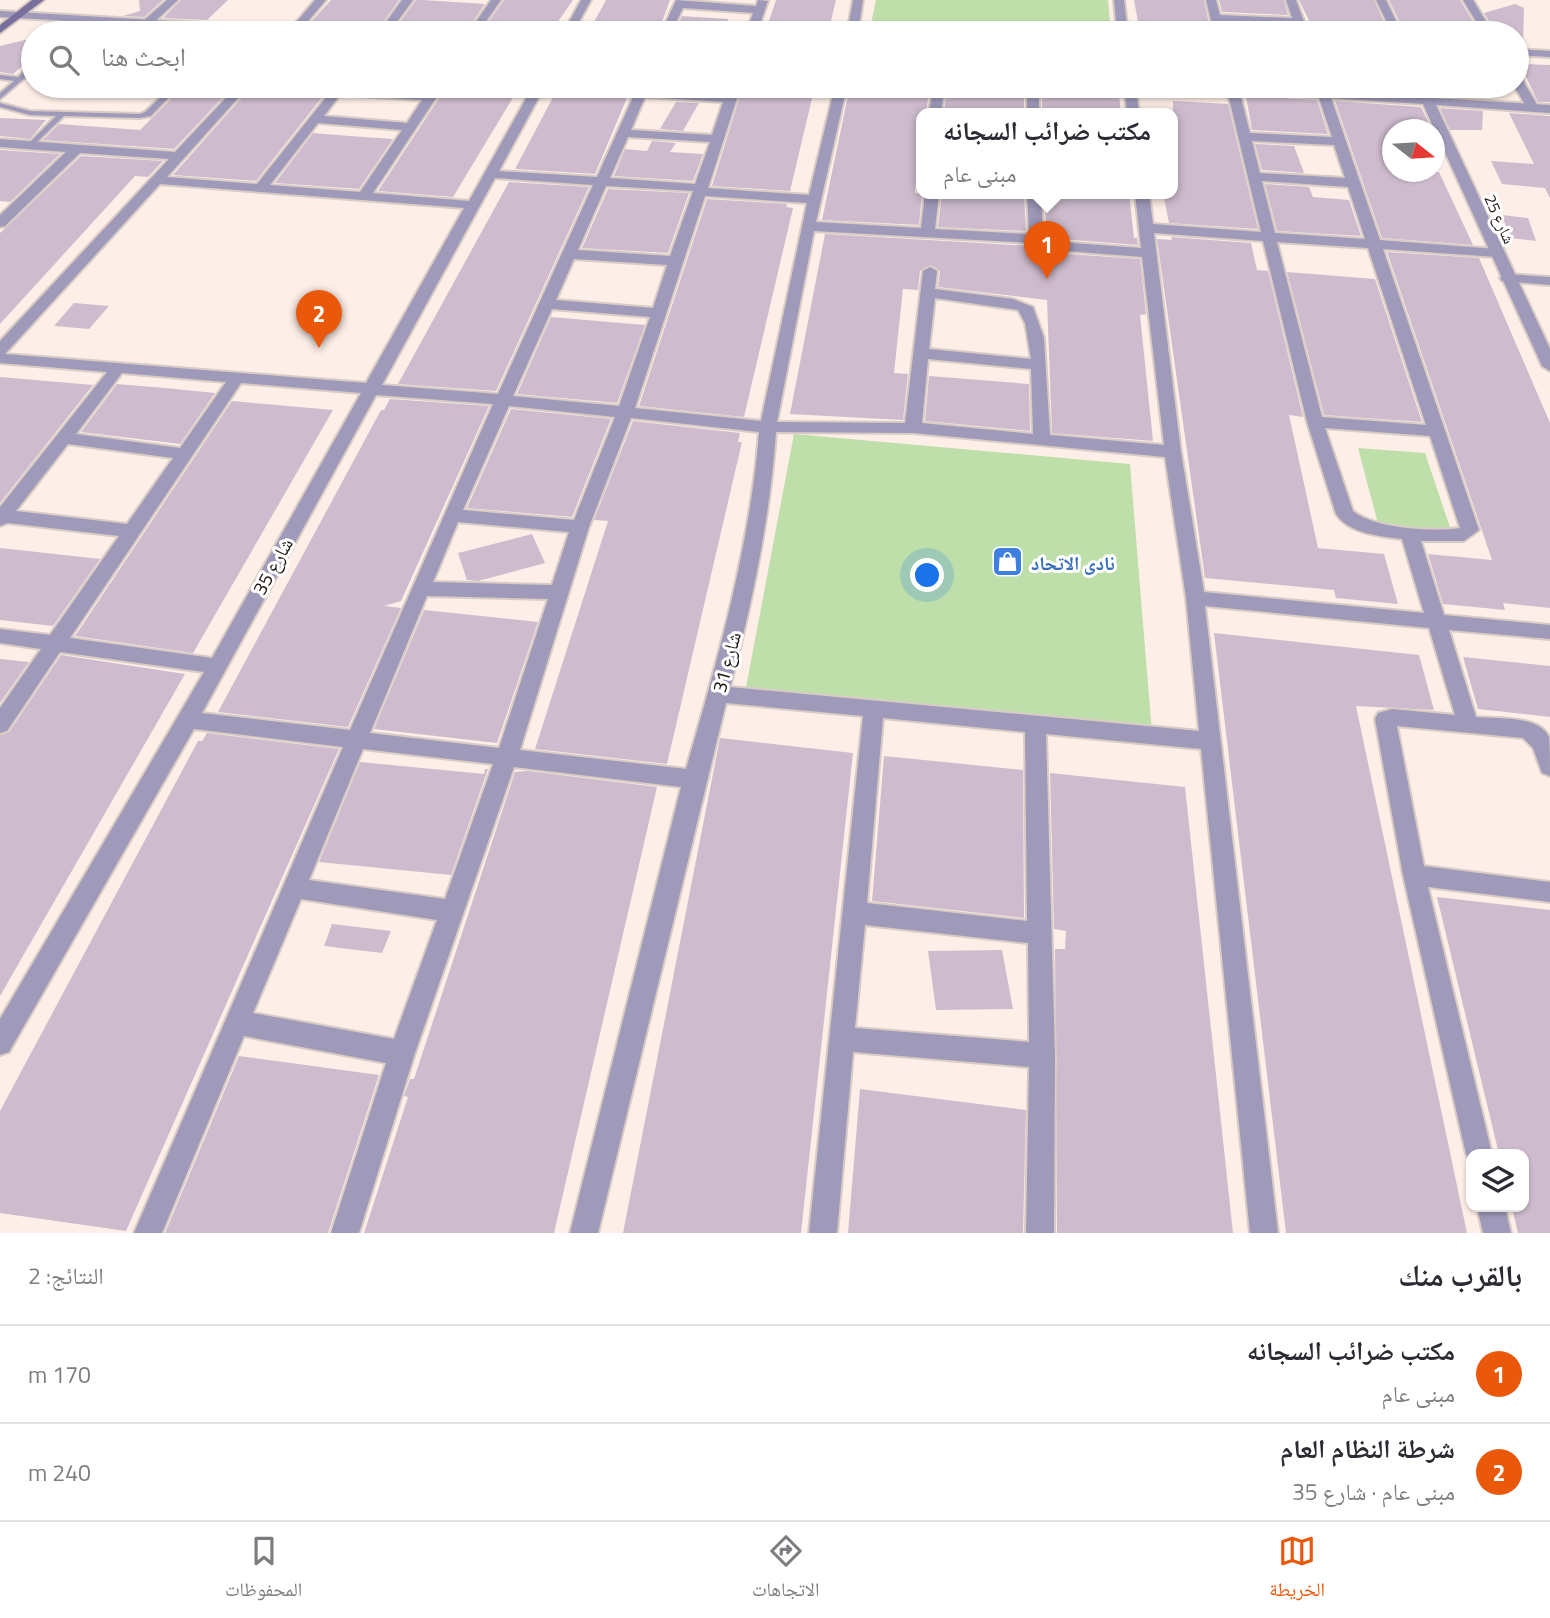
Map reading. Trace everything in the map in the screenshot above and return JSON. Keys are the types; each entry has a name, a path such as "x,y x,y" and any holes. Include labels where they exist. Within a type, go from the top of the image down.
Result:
{"main road":[{"path":"0,30 38,0"}],"street":[{"path":"156,21 173,0"},
{"path":"303,21 321,0"},
{"path":"392,21 408,0"},
{"path":"481,21 496,0"},
{"path":"575,21 586,0"},
{"path":"854,21 858,0"},
{"path":"1119,0 1122,21"},
{"path":"1211,0 1216,21"},
{"path":"1291,0 1298,21"},
{"path":"1381,0 1391,21"},
{"path":"1468,0 1481,21"},
{"path":"671,21 680,2 762,5"},
{"path":"0,14 85,21"},
{"path":"1215,18 1241,21"},
{"path":"1529,53 1550,54"},
{"path":"0,350 232,98"},
{"path":"261,188 331,98"},
{"path":"363,198 429,98"},
{"name":"شارع 35","path":"0,1043 188,720 368,389 532,98"},
{"path":"148,1233 235,1022 452,515 639,98"},
{"path":"345,1233 402,1053 507,756 580,527 625,412 731,98"},
{"name":"شارع 31","path":"584,1233 694,779 732,643 764,483 768,427 808,226 838,98"},
{"path":"1235,98 1315,422 1350,521 1409,532 1464,535 1470,530 1325,98"},
{"path":"1402,98 1550,109"},
{"name":"شارع 25","path":"1427,98 1507,278 1550,366"},
{"path":"1527,98 1533,108"},
{"path":"314,119 410,127"},
{"path":"624,132 718,139"},
{"path":"1244,137 1340,141"},
{"path":"0,143 180,156"},
{"path":"0,223 76,149"},
{"path":"491,174 814,199"},
{"path":"1255,177 1354,183"},
{"path":"159,180 474,205"},
{"path":"927,234 931,199"},
{"path":"1034,199 1036,239"},
{"path":"1143,199 1173,452 1195,598 1264,1233"},
{"path":"808,226 1036,239 1042,244 1053,246 1151,253"},
{"path":"1146,228 1496,253"},
{"path":"569,254 677,261"},
{"path":"913,428 930,271"},
{"path":"1507,278 1550,281"},
{"path":"929,293 1021,305 1029,313 1039,365 1042,441"},
{"path":"548,304 659,313"},
{"path":"919,354 1039,365"},
{"path":"0,358 503,400 768,427 913,428 1173,452"},
{"path":"1,518 118,368"},
{"path":"0,725 236,379"},
{"path":"1315,422 1438,431"},
{"path":"64,438 185,454"},
{"path":"452,515 580,527"},
{"path":"1,518 130,531"},
{"path":"1409,532 1439,621 1469,726"},
{"path":"422,589 561,592"},
{"path":"1195,598 1550,632"},
{"path":"0,636 216,666"},
{"path":"718,694 1211,741"},
{"path":"823,1233 844,1039 874,709"},
{"path":"1478,1149 1414,874 1385,719 1392,717 1535,733 1542,742 1550,767"},
{"path":"188,720 694,779"},
{"path":"1035,724 1041,933 1040,1233"},
{"path":"1414,874 1550,892"},
{"path":"294,888 451,911"},
{"path":"856,913 1041,933"},
{"path":"235,1022 402,1053"},
{"path":"844,1039 1042,1056"},
{"path":"1492,1212 1497,1233"}],"lane":[{"path":"0,77 20,79"},
{"path":"0,97 20,79"},
{"path":"0,105 30,113 145,115 163,98"},
{"path":"32,145 61,115"}],"green space":[{"path":"876,0 1108,0 1110,21 872,21"},
{"path":"794,434 1130,464 1152,733 746,687"},
{"path":"1358,448 1425,453 1451,530 1378,524"}],"building":[{"path":"139,0 163,0 144,17 123,16 140,11"},
{"path":"181,0 228,0 207,20 163,18"},
{"path":"331,0 399,0 384,21 312,21"},
{"path":"416,0 485,4 473,21 401,21"},
{"path":"504,0 573,0 558,21 489,21"},
{"path":"606,0 670,0 662,21 595,21"},
{"path":"776,0 836,0 831,21 769,21"},
{"path":"1134,0 1204,0 1208,21 1138,21"},
{"path":"1219,0 1284,0 1288,15 1222,12"},
{"path":"1299,0 1374,0 1384,21 1309,21"},
{"path":"1389,0 1460,0 1473,21 1399,21"},
{"path":"1515,4 1524,8 1524,21 1489,21 1484,13"},
{"path":"682,16 728,19 728,21 680,21"},
{"path":"21,41 21,67 13,74 0,72 0,46"},
{"path":"1529,64 1550,65 1550,102 1538,102 1529,83"},
{"path":"172,98 222,98 174,149 43,140 59,124 140,130"},
{"path":"241,98 322,98 256,181 173,175"},
{"path":"439,98 513,98 453,197 378,191"},
{"path":"553,98 627,98 595,174 515,169"},
{"path":"739,98 812,98 790,191 712,186"},
{"path":"847,98 928,98 927,108 916,108 915,193 916,199 921,199 919,225 822,220"},
{"path":"946,98 1024,98 1024,108 945,108"},
{"path":"1042,98 1119,98 1120,108 1042,108"},
{"path":"1246,98 1282,98 1317,100 1328,134 1252,130"},
{"path":"1173,101 1228,104 1258,229 1169,223 1164,199 1178,199 1178,108 1173,108"},
{"path":"1335,101 1421,107 1427,119 1382,119 1382,182 1444,182 1473,245 1382,238"},
{"path":"676,102 699,103 683,131 660,129"},
{"path":"1440,108 1483,111 1482,130 1450,130"},
{"path":"1509,113 1550,116 1550,198 1545,188 1502,184 1491,161 1534,164"},
{"path":"0,118 46,120 30,139 0,136"},
{"path":"313,133 393,139 359,189 275,183"},
{"path":"652,141 676,143 670,152 703,154 693,181 614,176 625,149 647,151"},
{"path":"1255,144 1294,146 1304,173 1262,170"},
{"path":"0,150 60,154 10,202 0,201"},
{"path":"81,156 163,161 148,177 135,176 0,324 0,233"},
{"path":"509,182 589,187 496,391 398,384"},
{"path":"1265,184 1309,187 1313,197 1349,200 1361,236 1277,231"},
{"path":"608,189 689,193 668,253 582,248"},
{"path":"707,199 787,204 786,207 793,208 744,417 639,406"},
{"path":"941,199 1024,199 1026,231 938,227"},
{"path":"1044,199 1130,199 1134,238 1137,238 1138,245 1047,238"},
{"path":"1502,215 1528,218 1536,241 1510,238"},
{"path":"825,234 1032,246 1053,253 1140,259 1146,314 1140,315 1153,441 1052,433 1047,300 938,287 940,271 931,265 920,271 918,290 903,289 894,373 908,374 903,420 790,414"},
{"path":"1171,237 1251,243 1257,270 1268,271 1303,417 1289,415 1318,548 1384,554 1398,604 1336,598 1334,590 1205,578 1157,239 1172,240"},
{"path":"1387,252 1479,258 1550,423 1550,608 1503,603 1505,610 1443,604 1428,554 1492,560"},
{"path":"1287,272 1375,279 1422,422 1324,415"},
{"path":"74,303 109,306 89,329 54,326"},
{"path":"551,317 645,325 617,403 517,394"},
{"path":"929,376 1029,384 1030,431 925,421"},
{"path":"0,377 93,385 0,503"},
{"path":"117,384 215,393 180,444 81,432"},
{"path":"390,399 489,406 401,601 384,606 401,608 348,727 218,712 381,410 384,410"},
{"path":"232,401 333,410 193,653 75,636"},
{"path":"511,409 611,419 572,517 467,508"},
{"path":"633,421 740,433 738,442 742,442 667,764 535,749 608,521 594,520"},
{"path":"532,534 545,563 478,581 467,580 458,553"},
{"path":"0,548 100,559 53,626 0,620"},
{"path":"424,610 538,622 497,743 374,729"},
{"path":"1214,633 1419,655 1434,710 1356,706 1467,1233 1286,1233"},
{"path":"61,655 185,674 0,996 0,735 9,732"},
{"path":"1463,657 1550,666 1550,717 1478,709"},
{"path":"0,659 29,662 0,703"},
{"path":"207,733 339,749 126,1231 0,1213 0,1111 198,741 202,741"},
{"path":"720,738 853,753 801,1233 623,1233"},
{"path":"884,756 1023,770 1024,918 872,901"},
{"path":"360,762 484,774 485,769 488,769 451,875 319,862"},
{"path":"528,771 657,787 554,1233 364,1233 408,1097 404,1096 410,1079 414,1079 515,772"},
{"path":"1050,773 1185,787 1233,1233 1057,1233 1055,949 1065,949 1066,931 1054,929"},
{"path":"1437,897 1550,910 1550,1233 1518,1233 1513,1212 1529,1212 1529,1149 1498,1149"},
{"path":"332,924 391,931 382,953 324,946"},
{"path":"1002,950 1013,1009 936,1010 928,951"},
{"path":"239,1056 379,1075 328,1233 165,1233"},
{"path":"860,1089 1026,1110 1023,1233 848,1233"}],"place":[{"name":"مكتب ضرائب السجانه","path":"1047,279"},
{"name":"شرطة النظام العام","path":"319,348"},
{"name":"نادى الاتحاد","path":"1008,562"}]}
